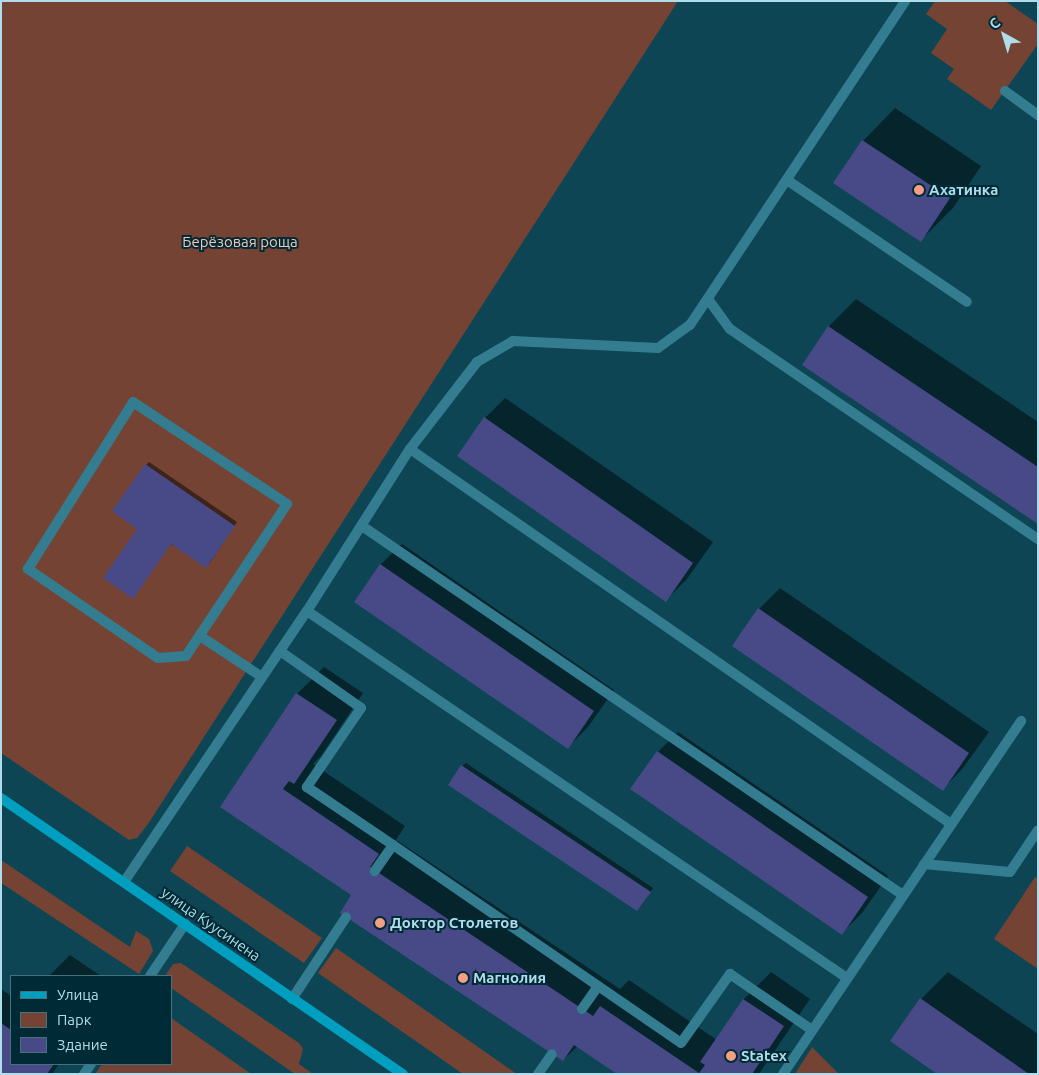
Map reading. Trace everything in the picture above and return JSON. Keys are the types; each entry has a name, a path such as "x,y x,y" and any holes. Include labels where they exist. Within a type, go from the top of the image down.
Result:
{"main road":[{"name":"улица Куусинена","path":"1,798 403,1074"}],"lane":[{"path":"124,882 307,611 410,449 477,362 513,341 658,348 690,325 905,1"},
{"path":"1004,92 1038,115"},
{"path":"787,180 967,302"},
{"path":"708,298 730,329 1038,539"},
{"path":"133,402 286,504 200,636 186,656 158,658 28,569 133,402"},
{"path":"410,449 951,824"},
{"path":"362,526 903,894"},
{"path":"307,611 847,978"},
{"path":"200,636 262,677"},
{"path":"280,651 361,708 307,787 681,1044 730,974 812,1030"},
{"path":"783,1074 1021,721"},
{"path":"924,864 1010,872 1038,831"},
{"path":"376,872 393,845"},
{"path":"292,999 346,917"},
{"path":"151,975 185,924"},
{"path":"582,1009 598,986"},
{"path":"538,1074 552,1054"}],"green space":[{"name":"Берёзовая роща","path":"1,1 678,1 148,824 137,838 129,840 1,753"},
{"path":"935,1 1005,1 1038,24 1038,44 991,110 947,79 954,69 931,53 947,29 926,14"},
{"path":"187,846 322,938 304,963 170,871"},
{"path":"1,860 130,947 136,931 149,939 153,951 139,974 1,883"},
{"path":"1035,877 1038,879 1038,969 994,939"},
{"path":"336,948 517,1074 463,1074 318,973"},
{"path":"181,963 299,1043 303,1049 299,1064 313,1074 295,1074 172,989 172,975 166,975 173,964"},
{"path":"172,1019 251,1074 95,1074 101,1065 172,1065"},
{"path":"812,1047 839,1074 795,1074"}],"building":[{"path":"862,140 950,198 921,242 833,183"},
{"path":"828,326 1038,467 1038,524 802,365"},
{"path":"484,417 693,563 666,602 457,456"},
{"path":"145,464 235,526 206,568 171,544 133,599 103,578 137,529 112,511"},
{"path":"380,564 594,711 568,749 354,602"},
{"path":"758,608 969,753 943,791 732,646"},
{"path":"296,693 337,720 294,784 289,781 283,789 379,854 370,867 593,1016 600,1006 699,1073 705,1065 700,1062 743,999 784,1026 752,1074 617,1074 574,1045 563,1061 340,913 351,895 220,807"},
{"path":"657,751 868,897 842,935 630,789"},
{"path":"461,765 651,892 637,911 448,785"},
{"path":"920,998 1029,1074 937,1074 890,1041"},
{"path":"1,1023 10,1029 10,1065 53,1065 47,1074 1,1074"}],"place":[{"name":"Ахатинка","path":"919,190"},
{"name":"Доктор Столетов","path":"380,923"},
{"name":"Магнолия","path":"463,978"},
{"name":"Statex","path":"731,1056"}]}
